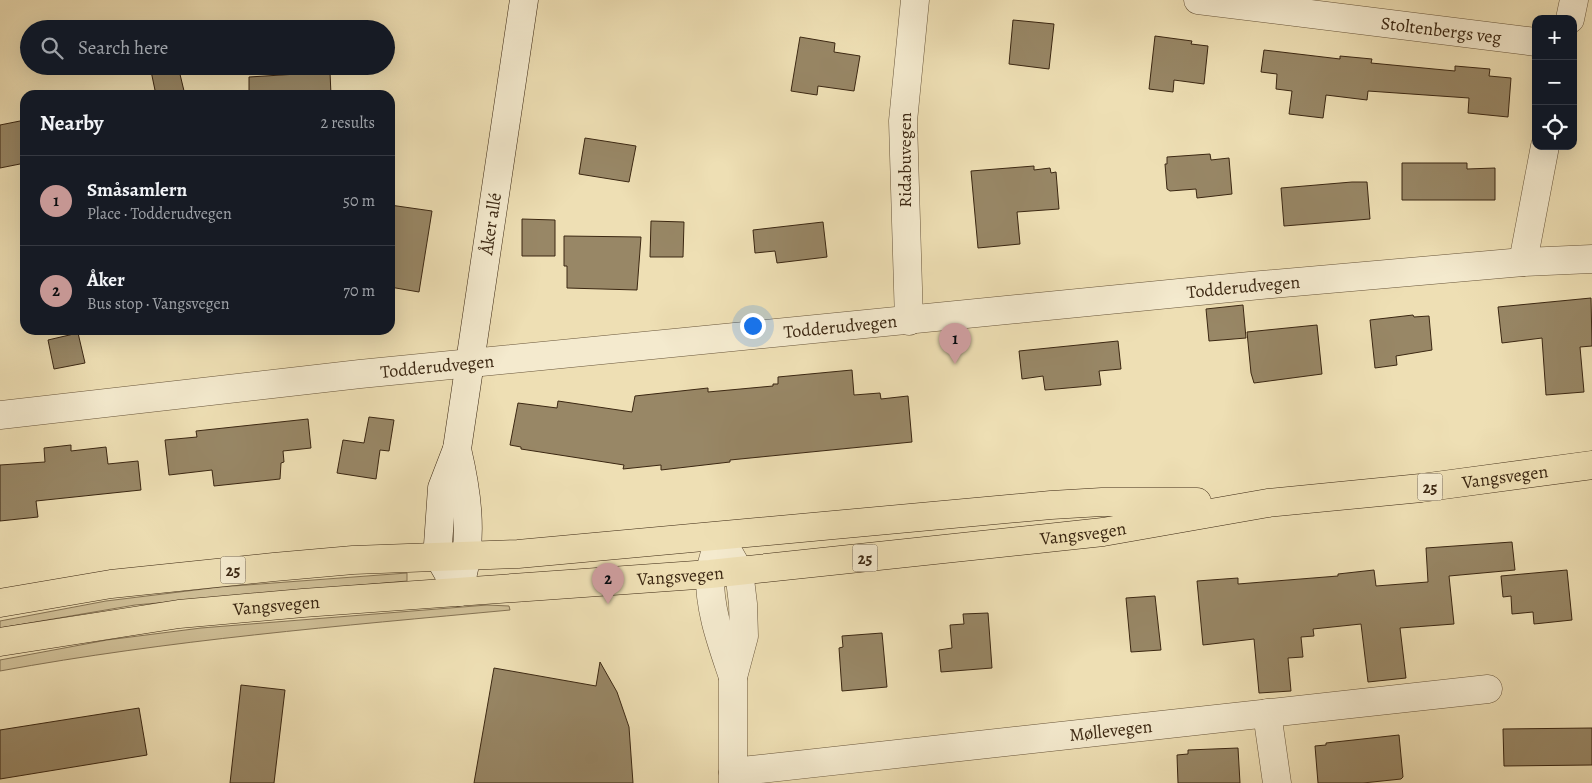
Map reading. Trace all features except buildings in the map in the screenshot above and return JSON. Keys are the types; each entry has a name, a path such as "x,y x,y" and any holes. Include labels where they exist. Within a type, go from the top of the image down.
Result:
{"highway":[{"name":"Vangsvegen","path":"0,642 179,614 303,602 710,574 1103,532 1268,503 1421,488 1592,465"},
{"name":"Vangsvegen","path":"0,604 111,584 353,560 518,554 1051,505 1102,502 1268,503"}],"street":[{"name":"Åker allé","path":"459,592 439,557 438,527 442,488 457,449 468,364 524,0"},
{"name":"Ridabuvegen","path":"909,321 903,121 915,0"},
{"name":"Stoltenbergs veg","path":"1198,0 1532,42"},
{"path":"1571,15 1574,0"},
{"path":"1523,262 1544,150"},
{"name":"Todderudvegen","path":"0,415 468,364 1250,286 1523,262 1592,259"},
{"name":"Åker allé","path":"457,449 466,489 468,556 459,592"},
{"path":"719,536 739,571 744,636 733,677 733,778"},
{"path":"719,536 710,574 719,634 733,677"},
{"name":"Møllevegen","path":"733,778 1488,688"},
{"path":"1267,713 1277,783"}],"shaded area":[{"path":"407,573 407,581 135,605 0,628 0,621 106,601 220,587"},
{"path":"487,605 509,606 510,610 191,642 0,671 0,660 107,640 201,628"}],"place":[{"name":"Småsamlern","path":"955,364"},
{"name":"Åker","path":"608,604"}]}
